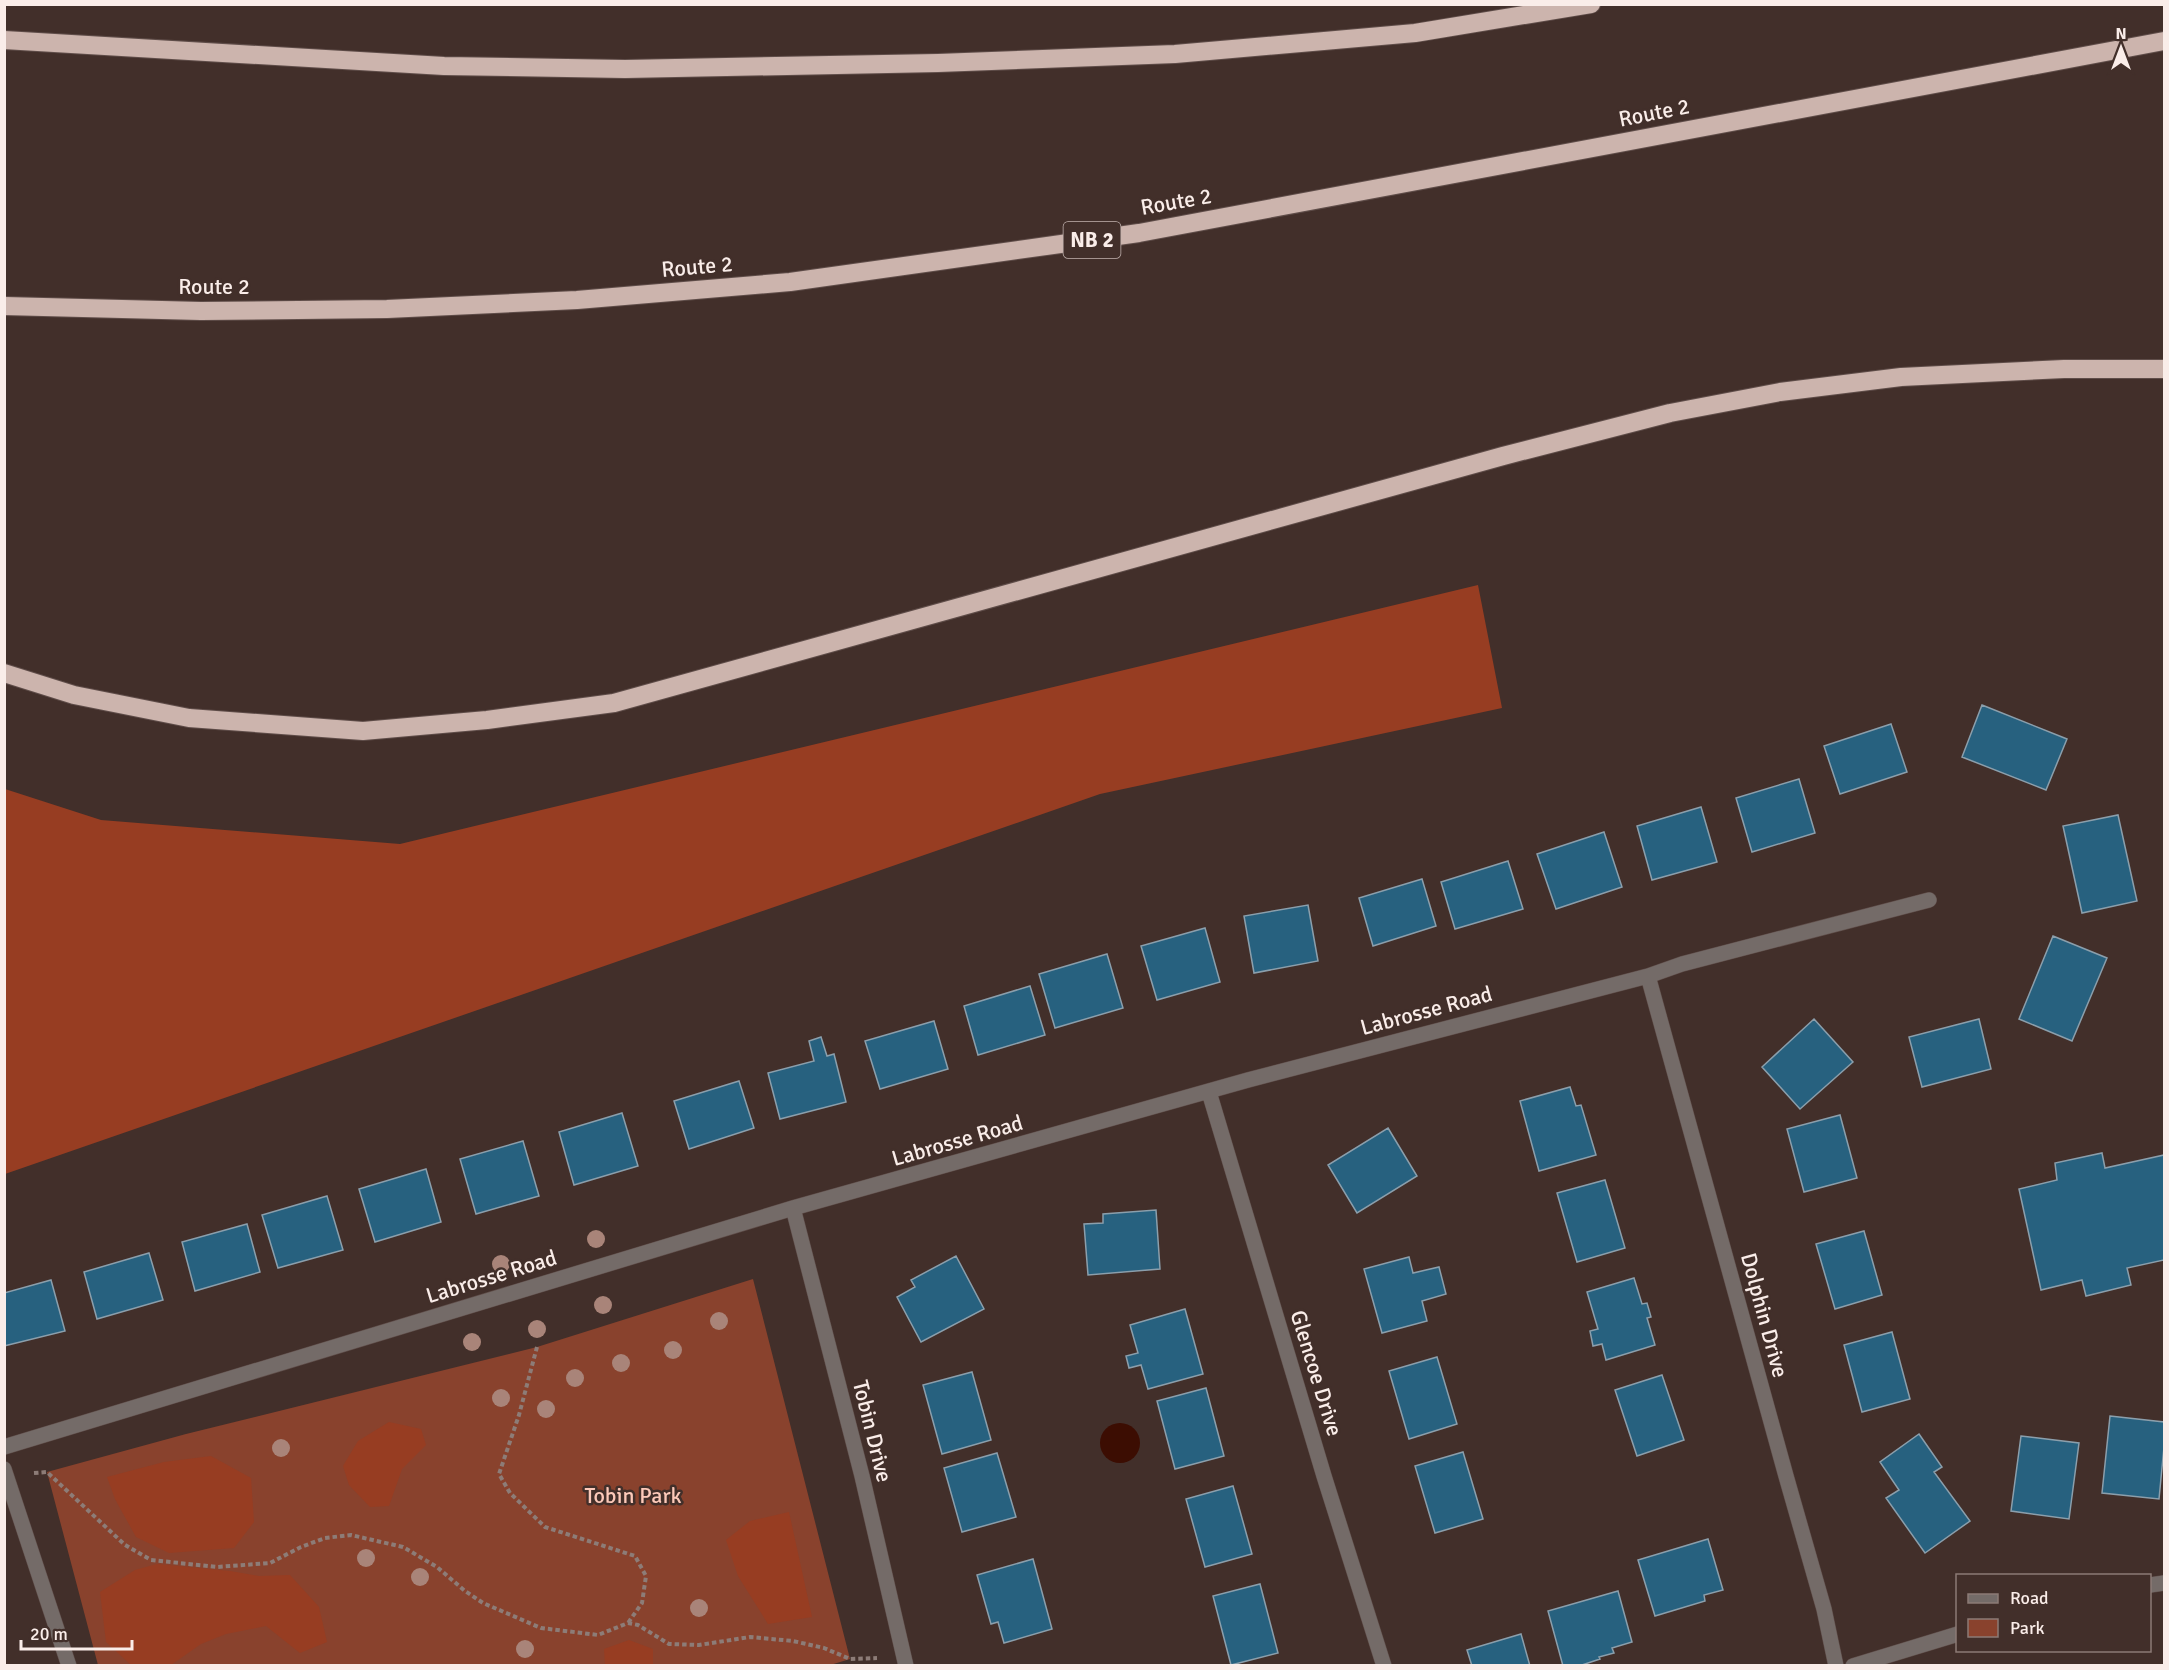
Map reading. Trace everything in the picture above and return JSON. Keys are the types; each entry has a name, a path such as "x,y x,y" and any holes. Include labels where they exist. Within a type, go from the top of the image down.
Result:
{"highway":[{"path":"4,40 444,66 625,69 927,63 1175,54 1392,35 1591,4"},
{"name":"Route 2","path":"4,306 201,311 387,309 577,300 790,282 1139,233 2164,41"},
{"path":"4,674 74,695 189,718 363,731 487,720 602,704 625,700 1503,456 1670,413 1780,392 1901,377 2064,369 2164,369"}],"street":[{"name":"Labrosse Road","path":"4,1447 793,1208 1248,1080 1929,900"},
{"name":"Dolphin Drive","path":"1648,976 1779,1454 1824,1609 1836,1665"},
{"name":"Glencoe Drive","path":"1209,1092 1321,1465 1384,1665"},
{"name":"Tobin Drive","path":"793,1208 862,1476 906,1665"},
{"path":"4,1469 69,1665"},
{"path":"1853,1665 1956,1635"}],"path":[{"path":"537,1347 519,1415 499,1474 510,1493 545,1527 635,1556 646,1576 642,1603 628,1623"},
{"path":"47,1472 124,1545 151,1560 217,1567 270,1563 325,1538 351,1536 403,1547 437,1567 483,1603 541,1628 598,1635 628,1623 638,1625 669,1644 699,1645 750,1637 793,1641 824,1648 850,1659"}],"green space":[{"name":"Tobin Park","path":"753,1279 850,1659 827,1666 98,1665 47,1472 186,1434 537,1347"}],"shaded area":[{"path":"1478,585 1502,708 1100,794 5,1174 5,789 101,820 400,844"},
{"path":"389,1422 421,1429 426,1445 402,1469 389,1506 370,1507 349,1485 343,1466 358,1441"},
{"path":"1120,1423 1134,1429 1140,1443 1134,1457 1120,1463 1106,1457 1100,1443 1106,1429"},
{"path":"211,1456 251,1478 254,1522 234,1548 169,1553 136,1537 115,1499 107,1477 164,1462"},
{"path":"789,1512 812,1617 768,1624 738,1576 726,1540 750,1521"},
{"path":"157,1564 259,1576 290,1575 319,1607 327,1642 300,1653 266,1626 226,1634 201,1644 171,1665 131,1665 106,1642 100,1592 135,1570"},
{"path":"629,1640 653,1649 653,1665 605,1665 604,1649"}],"building":[{"path":"1982,705 2067,739 2046,790 1962,757"},
{"path":"1891,724 1907,772 1840,794 1824,746"},
{"path":"1799,779 1815,833 1752,852 1736,798"},
{"path":"1701,807 1717,862 1652,880 1637,826"},
{"path":"2118,815 2137,901 2082,913 2063,826"},
{"path":"1604,832 1622,887 1556,909 1537,854"},
{"path":"1508,861 1523,909 1455,929 1441,882"},
{"path":"1422,879 1436,926 1373,946 1359,898"},
{"path":"1308,905 1318,961 1254,973 1244,916"},
{"path":"1205,928 1220,982 1157,1000 1141,946"},
{"path":"2053,936 2107,958 2072,1041 2019,1019"},
{"path":"1107,954 1123,1008 1055,1028 1039,974"},
{"path":"1030,986 1045,1035 978,1055 964,1006"},
{"path":"1814,1019 1853,1062 1800,1109 1762,1067"},
{"path":"1979,1019 1991,1069 1922,1087 1909,1037"},
{"path":"934,1021 948,1069 880,1089 865,1041"},
{"path":"821,1037 827,1056 834,1054 846,1102 780,1119 768,1073 814,1061 809,1041"},
{"path":"739,1081 754,1128 689,1149 674,1101"},
{"path":"1570,1087 1576,1106 1581,1105 1596,1155 1539,1171 1520,1101"},
{"path":"622,1113 638,1166 574,1185 559,1132"},
{"path":"1840,1115 1857,1178 1804,1192 1787,1129"},
{"path":"1388,1128 1417,1176 1357,1213 1328,1165"},
{"path":"523,1141 539,1196 476,1214 460,1159"},
{"path":"2102,1153 2105,1168 2164,1155 2164,1260 2127,1268 2131,1285 2086,1296 2082,1280 2041,1290 2019,1189 2057,1180 2055,1163"},
{"path":"426,1169 441,1222 375,1242 359,1189"},
{"path":"1605,1180 1625,1248 1577,1262 1557,1193"},
{"path":"327,1196 343,1250 278,1268 262,1215"},
{"path":"1156,1210 1160,1269 1088,1275 1084,1224 1103,1223 1103,1214"},
{"path":"247,1224 260,1272 195,1291 182,1242"},
{"path":"1864,1231 1882,1295 1835,1309 1816,1244"},
{"path":"149,1253 163,1300 97,1319 84,1272"},
{"path":"956,1256 984,1309 921,1342 897,1297 915,1287 911,1280"},
{"path":"1409,1257 1413,1273 1439,1267 1446,1294 1422,1301 1427,1321 1382,1333 1364,1269"},
{"path":"1634,1278 1642,1304 1647,1303 1651,1317 1647,1318 1655,1345 1606,1360 1602,1344 1593,1346 1590,1331 1598,1329 1587,1292"},
{"path":"51,1280 65,1331 4,1346 4,1293"},
{"path":"1185,1309 1203,1374 1148,1389 1141,1365 1129,1368 1126,1356 1138,1353 1130,1325"},
{"path":"1892,1332 1910,1399 1862,1412 1844,1345"},
{"path":"1437,1357 1457,1424 1409,1439 1389,1371"},
{"path":"972,1372 991,1440 942,1454 923,1385"},
{"path":"1662,1375 1684,1440 1637,1456 1615,1390"},
{"path":"1206,1388 1224,1456 1175,1469 1157,1401"},
{"path":"2110,1416 2164,1422 2159,1499 2102,1493"},
{"path":"1919,1434 1942,1467 1934,1472 1970,1521 1925,1553 1886,1498 1899,1490 1880,1462"},
{"path":"2021,1436 2079,1443 2069,1519 2011,1511"},
{"path":"1463,1452 1483,1519 1435,1533 1415,1466"},
{"path":"997,1453 1016,1517 962,1532 944,1468"},
{"path":"1233,1486 1252,1554 1205,1567 1186,1499"},
{"path":"1708,1539 1723,1590 1704,1595 1705,1601 1655,1616 1638,1560"},
{"path":"1033,1559 1052,1629 1004,1643 998,1622 991,1624 977,1575"},
{"path":"1260,1584 1278,1653 1231,1665 1213,1596"},
{"path":"1618,1591 1632,1642 1612,1648 1614,1653 1599,1657 1600,1659 1579,1666 1563,1666 1548,1611"},
{"path":"1521,1634 1530,1666 1472,1666 1467,1650"}]}
